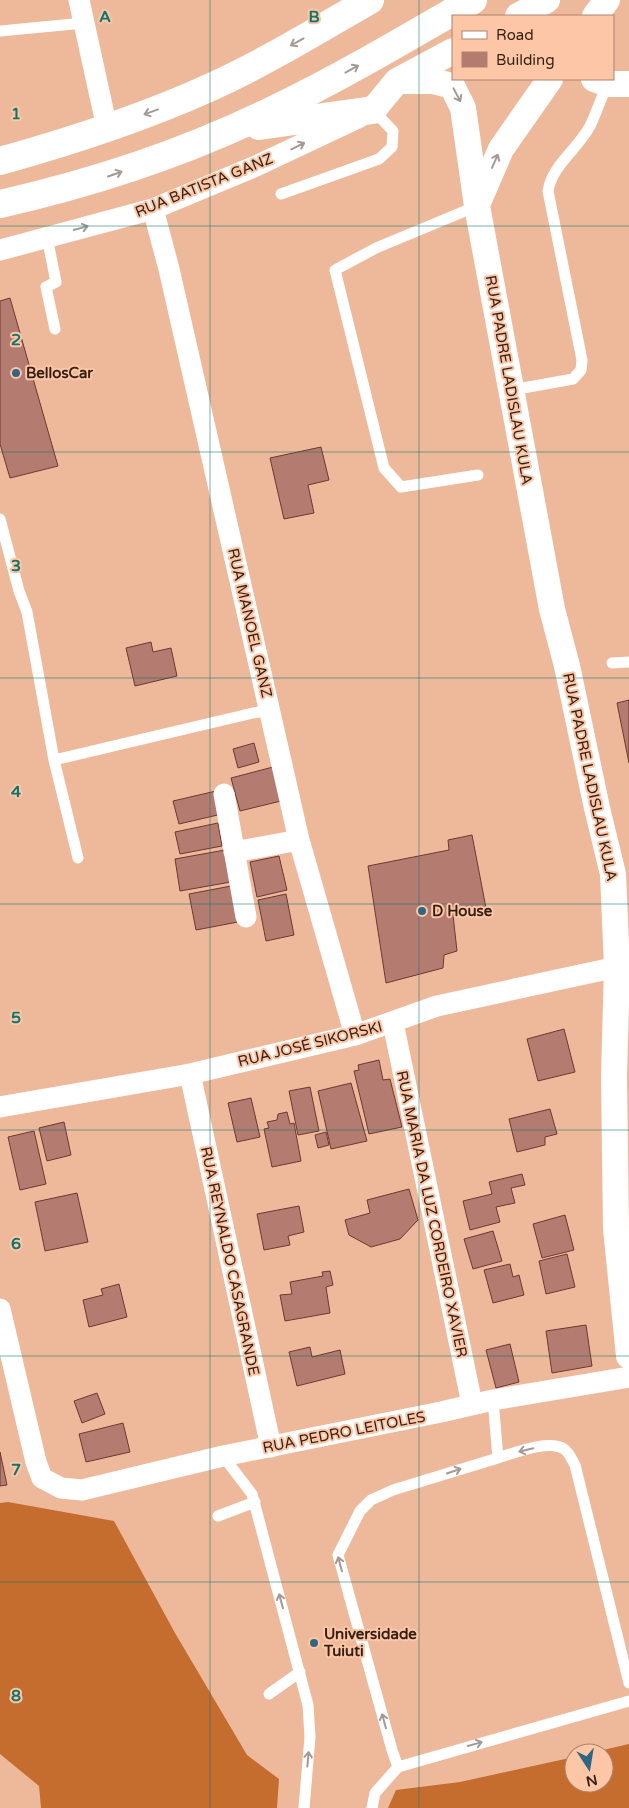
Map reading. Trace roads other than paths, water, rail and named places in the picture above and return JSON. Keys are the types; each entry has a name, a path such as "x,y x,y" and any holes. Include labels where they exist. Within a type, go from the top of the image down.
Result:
{"highway":[{"path":"0,160 48,148 108,128 212,87 271,57 370,0"},
{"path":"0,204 101,179 230,130 319,87 473,0"},
{"path":"230,130 373,110"}],"street":[{"path":"79,0 108,128"},
{"path":"520,15 547,0"},
{"path":"596,15 607,0"},
{"path":"373,110 396,81 452,52"},
{"path":"477,206 500,149 549,80"},
{"name":"RUA PADRE LADISLAU KULA","path":"396,81 433,81 452,86 463,108 477,206 552,609 567,666 596,808 620,873 617,967 622,1074 616,1228 629,1356"},
{"name":"RUA BATISTA GANZ","path":"0,250 153,209 256,166 373,110"},
{"name":"RUA MANOEL GANZ","path":"153,209 169,269 299,840 356,1034"},
{"path":"224,794 246,917"},
{"path":"234,852 299,840"},
{"name":"RUA JOSÉ SIKORSKI","path":"0,1107 190,1074 356,1034 393,1023 437,1006 617,967"},
{"name":"RUA MARIA DA LUZ CORDEIRO XAVIER","path":"393,1023 472,1404"},
{"name":"RUA REYNALDO CASAGRANDE","path":"190,1074 271,1447"},
{"name":"RUA PEDRO LEITOLES","path":"0,1309 36,1462 42,1478 61,1488 82,1490 223,1456 472,1404 629,1377"}],"lane":[{"path":"0,31 84,23"},
{"path":"512,390 573,379 581,370 582,360 548,191 551,177 589,127 611,82"},
{"path":"281,194 379,159 392,147 393,131 373,110"},
{"path":"477,206 376,248 336,270 384,468 401,487 478,475"},
{"path":"47,238 53,258 56,282 46,287 55,329"},
{"path":"0,518 18,592 27,612 54,760 78,858"},
{"path":"612,663 629,662"},
{"path":"54,760 270,710"},
{"path":"493,1400 498,1458"},
{"path":"398,1767 338,1555 360,1511 371,1500 393,1490 530,1449 555,1444 566,1450 575,1465 629,1683"},
{"path":"223,1456 252,1494 255,1502 308,1704 310,1737 304,1808"},
{"path":"218,1516 255,1502"},
{"path":"269,1694 300,1672"},
{"path":"372,1808 375,1794 398,1767 629,1701"}],"place":[{"name":"BellosCar","path":"16,373"},
{"name":"D House","path":"422,911"},
{"name":"Universidade Tuiuti","path":"314,1643"}]}
